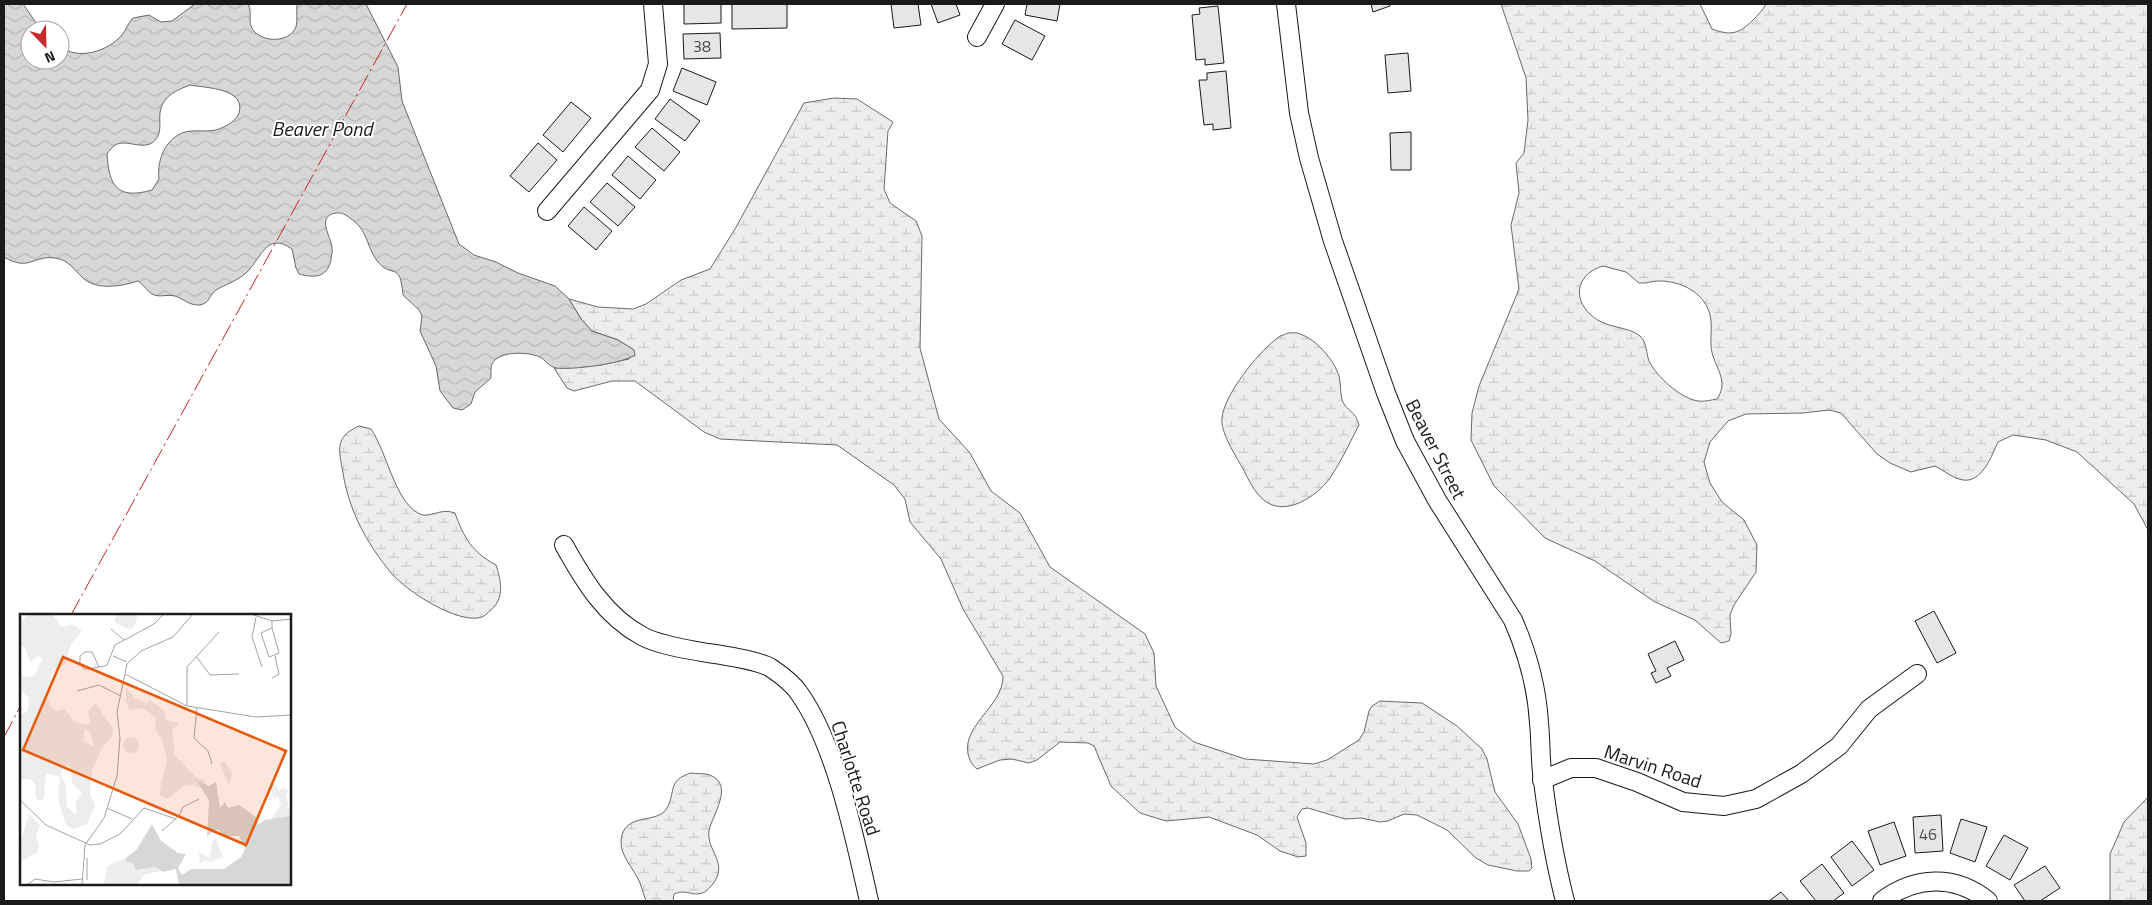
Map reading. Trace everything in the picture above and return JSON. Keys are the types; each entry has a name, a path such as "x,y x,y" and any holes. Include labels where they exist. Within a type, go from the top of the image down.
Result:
{"street":[{"path":"547,211 650,90 658,64 652,4"},
{"path":"977,37 995,4"},
{"name":"Beaver Street","path":"1286,4 1299,113 1309,158 1333,241 1380,377 1405,441 1459,537 1513,620 1522,641 1536,695 1542,780 1553,846 1565,901"},
{"name":"Charlotte Road","path":"564,545 585,583 609,612 643,637 685,649 725,656 769,667 798,692 818,727 834,769 847,812 869,901"},
{"name":"Marvin Road","path":"1542,780 1571,768 1596,768 1636,782 1683,802 1724,806 1756,800 1801,774 1839,746 1869,709 1918,674"},
{"path":"1882,901 1893,892 1910,886 1938,881 1958,884 1976,892 1988,901"}],"green space":[{"path":"1501,4 1700,4 1712,29 1730,33 1739,31 1748,25 1766,4 2148,4 2148,530 2134,504 2077,452 2046,440 2013,435 1998,442 1981,473 1970,480 1963,480 1935,466 1911,472 1890,463 1877,454 1841,413 1829,410 1803,413 1746,414 1728,421 1710,442 1704,462 1710,483 1722,502 1744,520 1757,545 1756,572 1734,605 1730,615 1731,634 1729,641 1721,643 1695,620 1655,602 1595,561 1545,538 1494,486 1471,440 1472,413 1479,386 1519,289 1511,225 1519,193 1516,163 1524,153 1528,120 1526,78","holes":["1603,266 1626,272 1639,283 1659,281 1679,284 1694,292 1706,304 1711,321 1712,352 1722,382 1722,388 1717,399 1698,401 1684,396 1658,374 1649,361 1644,341 1640,336 1630,330 1597,320 1585,308 1579,293 1580,286 1588,274 1594,269"]},
{"path":"834,98 857,99 893,122 888,131 884,189 890,203 916,221 922,236 920,348 939,419 970,453 991,491 1020,513 1050,567 1145,634 1154,653 1156,686 1175,727 1194,742 1245,759 1314,764 1327,760 1359,740 1364,732 1369,711 1372,706 1380,701 1422,703 1457,726 1482,749 1487,759 1495,792 1518,824 1531,859 1532,868 1529,871 1517,871 1488,865 1476,858 1447,830 1417,815 1404,814 1388,821 1380,822 1361,818 1345,819 1308,808 1302,809 1297,817 1306,843 1306,856 1298,857 1280,851 1257,835 1209,817 1166,821 1140,813 1111,786 1094,746 1088,743 1060,742 1037,760 1029,763 1012,759 1000,760 977,769 970,760 967,748 969,738 996,698 1003,676 963,609 941,559 910,522 905,499 894,485 837,445 720,439 704,432 635,381 612,381 574,391 567,388 554,368 601,365 629,359 634,350 618,340 592,331 581,319 569,299 598,307 633,309 646,304 681,280 710,269 735,229 804,103"},
{"path":"1288,333 1297,333 1312,340 1329,357 1339,376 1342,400 1356,417 1359,425 1338,465 1324,485 1300,502 1282,507 1265,501 1254,490 1229,443 1223,429 1222,418 1229,398 1242,376 1259,355 1276,339"},
{"path":"359,426 371,429 397,487 410,507 422,515 444,511 455,513 470,544 481,555 496,565 501,589 500,594 495,605 484,616 472,618 460,616 421,597 392,574 367,539 350,501 340,458 342,440 351,430"},
{"path":"691,773 710,775 721,786 720,801 709,831 709,838 718,864 717,877 712,885 702,893 679,892 674,894 673,901 646,901 638,878 628,863 621,847 623,832 634,822 663,813 670,802 675,783 678,779"},
{"path":"2148,797 2148,901 2110,901 2110,854 2124,822"}],"water":[{"name":"Beaver Pond","path":"4,4 23,4 34,20 20,20 20,70 70,70 70,52 92,52 109,46 122,35 133,18 149,15 161,22 172,21 195,4 248,4 250,24 253,30 263,37 276,39 288,36 296,27 297,4 366,4 398,67 402,101 459,244 474,255 555,286 569,299 581,319 592,331 618,340 634,350 635,355 608,364 556,368 535,355 517,353 505,355 493,362 491,378 475,392 471,404 462,410 453,408 440,391 436,366 420,331 422,316 419,310 403,295 400,277 378,262 361,228 340,213 330,215 327,218 326,228 332,251 329,266 323,273 315,276 299,274 292,249 283,244 276,243 265,249 246,273 216,290 206,303 200,305 190,303 175,296 155,295 150,293 138,281 117,286 95,285 83,278 70,265 60,259 47,258 25,263 4,257","holes":["190,85 231,94 237,99 240,105 236,118 228,125 219,129 188,131 178,135 168,143 160,160 159,179 152,190 130,193 117,188 110,175 108,165 107,154 110,150 120,143 142,145 152,143 159,133 161,107 171,94"]}],"building":[{"path":"684,4 721,4 721,23 684,24"},
{"path":"732,4 787,4 787,28 732,29"},
{"path":"891,4 918,4 921,25 894,28"},
{"path":"931,4 956,4 960,15 938,23"},
{"path":"1027,4 1060,4 1057,21 1025,15"},
{"path":"1371,4 1389,4 1390,6 1373,12"},
{"path":"1218,6 1224,63 1205,65 1205,59 1196,60 1192,15 1200,14 1199,8"},
{"path":"1015,20 1045,36 1032,60 1002,44"},
{"path":"720,33 721,58 684,59 683,34"},
{"path":"1408,53 1411,91 1388,93 1385,55"},
{"path":"682,68 716,82 707,105 673,91"},
{"path":"1226,71 1231,128 1213,130 1213,124 1204,125 1199,80 1207,80 1207,73"},
{"path":"670,99 700,121 685,141 655,119"},
{"path":"571,102 591,118 563,152 543,135"},
{"path":"652,128 680,152 664,171 635,147"},
{"path":"1411,132 1411,170 1391,170 1390,133"},
{"path":"538,143 557,160 529,192 510,176"},
{"path":"628,156 656,180 640,199 612,175"},
{"path":"607,183 635,207 618,226 590,202"},
{"path":"584,207 612,231 596,250 568,226"},
{"path":"1934,611 1956,653 1937,663 1915,621"},
{"path":"1675,641 1684,660 1667,668 1671,676 1656,683 1651,673 1656,671 1648,654"},
{"path":"1941,815 1943,851 1915,853 1913,817"},
{"path":"1961,819 1987,827 1975,862 1950,853"},
{"path":"1894,822 1906,856 1880,865 1868,831"},
{"path":"2004,835 2028,848 2010,880 1986,866"},
{"path":"1852,841 1874,870 1852,886 1831,857"},
{"path":"1822,864 1844,893 1833,901 1816,901 1800,881"},
{"path":"2045,866 2060,888 2040,901 2025,901 2014,885"},
{"path":"1781,892 1789,901 1769,901"}],"power":[{"path":"72,614 407,4"},
{"path":"4,737 20,707"}]}
